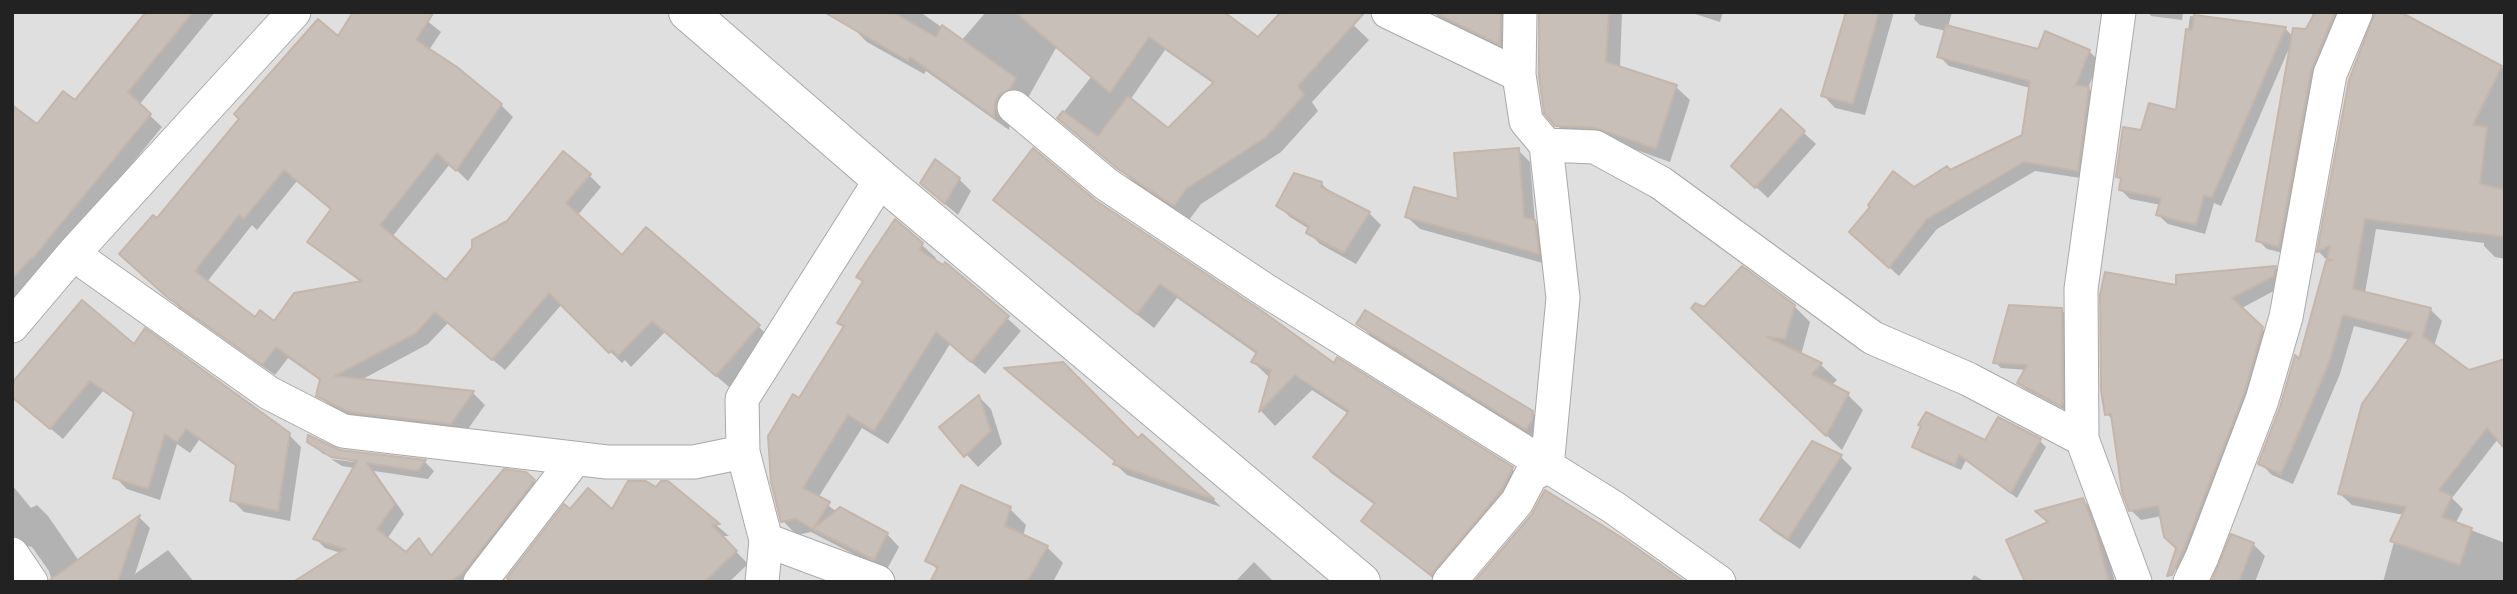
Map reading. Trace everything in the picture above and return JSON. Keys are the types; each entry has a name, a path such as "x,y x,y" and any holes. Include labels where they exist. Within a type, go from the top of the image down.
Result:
{"street":[{"path":"12,326 73,254 294,12"},
{"path":"688,12 881,179 1361,582"},
{"path":"1388,12 1519,75"},
{"path":"1520,12 1519,75 1526,121 1546,145 1563,298 1547,467"},
{"path":"2119,12 2081,289 2082,439 2135,582"},
{"path":"2190,582 2266,388 2286,317 2330,74 2356,12"},
{"path":"1014,107 1106,184 1265,290 1613,506 1719,582"},
{"path":"1546,145 1595,148 1661,183 1873,338 1968,379 2082,439"},
{"path":"762,582 766,540 743,452 743,399 881,179"},
{"path":"73,254 269,393 343,431 607,462 694,462 743,452"},
{"path":"480,582 575,459"},
{"path":"1449,582 1517,502 1531,475 1547,467"},
{"path":"766,540 878,582"},
{"path":"12,554 31,582"}],"shaded area":[{"path":"12,12 2505,12 2505,582 12,582"}],"building":[{"path":"146,12 193,12 128,92 151,114 33,258 12,279 12,105 37,124 63,91 75,100"},
{"path":"353,12 434,12 416,40 457,67 502,104 456,171 437,153 380,225 446,280 472,248 472,240 507,221 563,151 591,174 566,203 622,255 646,227 760,325 716,376 652,321 618,356 612,350 609,353 549,293 492,360 435,312 416,333 335,376 474,391 451,424 349,412 316,396 320,379 276,347 262,365 167,297 119,254 153,215 157,218 239,119 234,114 318,19 338,36","holes":["284,170 331,209 307,242 362,281 294,293 274,321 260,310 255,317 195,271 239,215 244,219"]},
{"path":"824,12 893,12 936,37 942,25 1016,78 1010,89 999,95 995,103 994,117 910,57 908,61"},
{"path":"1015,12 1224,12 1258,37 1281,12 1365,12 1298,86 1304,95 1266,137 1186,189 1174,206 1118,169 1057,118 1063,111 1098,136 1128,96 1168,128 1214,82 1149,37 1110,93"},
{"path":"1433,12 1501,12 1500,45"},
{"path":"1539,12 1609,12 1606,62 1677,85 1656,149 1596,128 1555,126 1544,113 1539,77"},
{"path":"1846,12 1879,12 1853,104 1821,96"},
{"path":"2315,12 2335,12 2311,71 2279,247 2256,241 2293,28 2306,29"},
{"path":"2375,12 2400,12 2502,66 2473,125 2487,127 2480,184 2505,190 2505,237 2365,219 2353,289 2431,308 2423,336 2469,370 2505,359 2505,449 2487,428 2439,490 2452,496 2442,517 2472,528 2460,565 2390,541 2406,507 2338,494 2362,404 2413,333 2343,315 2329,363 2281,474 2258,464 2280,407 2295,355 2299,359 2326,261 2333,260 2327,259 2330,246 2317,252 2349,80"},
{"path":"2194,15 2286,27 2212,198 2204,195 2196,225 2156,215 2161,198 2119,190 2121,178 2116,177 2123,127 2141,130 2149,103 2176,110 2186,29 2192,30"},
{"path":"1946,25 2038,49 2045,31 2090,50 2076,85 2089,87 2078,171 2024,162 1927,219 1889,268 1849,232 1870,207 1868,205 1893,171 1914,187 1947,166 1950,170 2022,135 2030,81 1937,57"},
{"path":"1781,109 1805,131 1755,188 1731,166"},
{"path":"1033,148 1095,200 1262,311 1334,363 1337,357 1513,467 1501,491 1431,575 1361,521 1375,503 1313,457 1349,411 1295,375 1259,412 1271,370 1251,362 1257,352 1160,284 1137,314 993,200"},
{"path":"1519,148 1524,217 1535,220 1539,254 1405,217 1414,187 1458,199 1454,153"},
{"path":"935,159 960,178 945,204 920,183"},
{"path":"1294,173 1322,182 1321,187 1370,212 1344,253 1306,233 1309,226 1276,206"},
{"path":"895,219 923,243 920,250 943,265 945,262 1009,316 971,362 936,332 874,431 848,415 803,488 830,502 813,529 796,519 781,522 771,482 768,436 793,394 799,398 844,326 837,323 863,281 856,277"},
{"path":"1742,266 1795,305 1785,339 1767,337 1822,363 1812,374 1849,393 1826,436 1691,308 1695,303 1704,307"},
{"path":"2276,266 2274,276 2232,298 2263,327 2244,394 2184,549 2172,575 2167,576 2176,548 2164,537 2158,506 2129,511 2122,492 2111,414 2105,415 2101,390 2100,295 2105,272 2176,285 2176,275"},
{"path":"82,300 134,344 145,328 290,433 278,511 230,501 236,465 186,429 177,442 165,434 148,489 113,478 134,412 90,381 50,429 12,397 12,383"},
{"path":"2009,305 2062,308 2061,406 2017,383 2027,365 1993,363"},
{"path":"1365,310 1533,411 1532,420 1526,430 1356,324"},
{"path":"1063,362 1138,438 1142,434 1214,499 1113,464 1115,461 1004,368"},
{"path":"979,395 991,431 964,457 939,427"},
{"path":"1926,412 1985,440 1998,417 2041,439 2011,493 1959,455 1955,465 1912,447 1921,426 1918,425"},
{"path":"308,435 340,450 426,460 418,471 367,463 395,504 377,529 406,552 419,538 431,556 504,469 526,472 535,480 463,573 450,582 293,582 345,549 313,539 357,461 331,457 307,442"},
{"path":"1812,441 1842,455 1788,539 1760,520"},
{"path":"628,481 646,481 656,487 661,481 668,481 720,524 712,525 737,551 704,582 511,582 507,578 564,504 570,509 588,488 612,509"},
{"path":"961,485 1011,507 1005,526 1048,546 1027,582 930,582 938,567 925,561"},
{"path":"1545,490 1624,539 1685,582 1474,582 1532,514"},
{"path":"2083,498 2096,532 2109,582 2025,582 2006,540 2048,522 2035,511"},
{"path":"840,507 888,533 874,560 813,529"},
{"path":"140,515 118,582 50,582 50,580"},
{"path":"2231,534 2254,543 2239,582 2211,582"}]}
